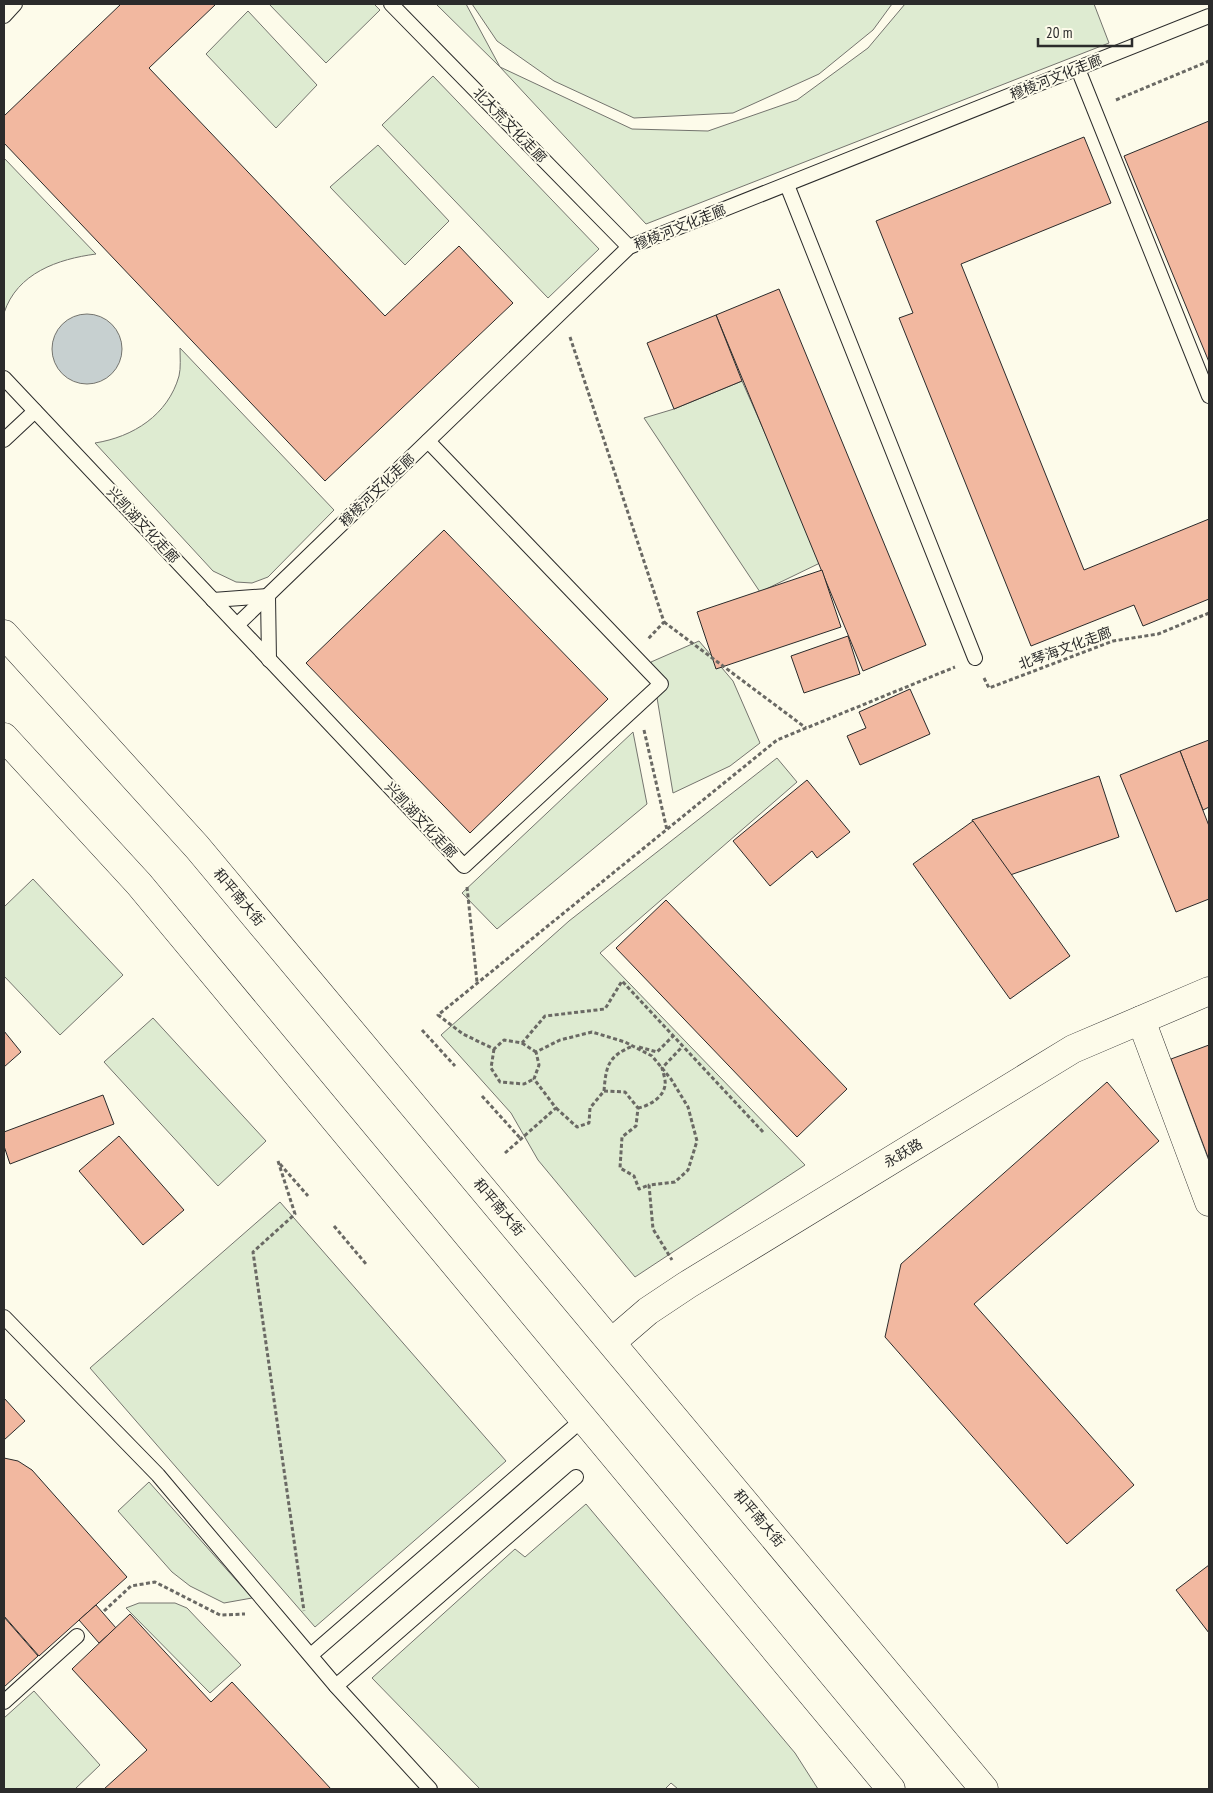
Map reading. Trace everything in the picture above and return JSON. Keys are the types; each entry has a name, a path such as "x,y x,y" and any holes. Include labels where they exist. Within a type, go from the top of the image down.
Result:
{"main road":[{"name":"和平南大街","path":"4,634 197,847 984,1789"},
{"path":"4,737 139,884 891,1789"},
{"name":"永跃路","path":"612,1342 648,1311 687,1285 1073,1049 1209,991"},
{"path":"1141,1020 1209,1202"}],"lane":[{"path":"4,16 16,4"},
{"name":"北大荒文化走廊","path":"391,4 629,247"},
{"name":"穆棱河文化走廊","path":"237,625 629,247 1209,16"},
{"path":"1078,69 1209,396"},
{"path":"787,185 975,658"},
{"name":"兴凯湖文化走廊","path":"4,378 464,866 661,684 428,440"},
{"path":"4,440 35,411"},
{"path":"213,600 268,596 269,660"},
{"path":"4,1317 158,1476 336,1686 430,1789"},
{"path":"310,1655 583,1418"},
{"path":"336,1686 576,1478"},
{"path":"4,1702 77,1636"}],"path":[{"path":"1094,109 1209,61"},
{"path":"561,312 664,622 806,728"},
{"name":"北琴海文化走廊","path":"975,658 989,688 1113,641 1158,634 1209,613"},
{"path":"634,654 664,622"},
{"path":"494,1050 463,1034 438,1015 777,740 975,658"},
{"path":"638,705 667,830"},
{"path":"464,866 478,983"},
{"path":"522,1044 545,1016 605,1009 622,981 763,1132"},
{"path":"422,1030 456,1066"},
{"path":"536,1052 560,1040 592,1032 632,1046 657,1052 673,1036"},
{"path":"504,1040 522,1044 536,1052 539,1065 534,1079 524,1084 500,1082 491,1068 494,1050 504,1040"},
{"path":"534,1079 556,1108 577,1127 589,1123 590,1108 604,1092 605,1074 613,1056 632,1046"},
{"path":"604,1092 624,1092 638,1108 636,1126 622,1137 620,1168 634,1176 639,1189 675,1182 688,1170 697,1141 688,1107 652,1056 632,1046"},
{"path":"662,1068 682,1046"},
{"path":"638,1108 646,1106 659,1098 665,1085 662,1068"},
{"path":"482,1096 521,1140"},
{"path":"505,1153 556,1108"},
{"path":"308,1196 278,1161 295,1214 254,1252 310,1655"},
{"path":"649,1186 653,1229 687,1285"},
{"path":"334,1226 366,1264"},
{"path":"104,1611 131,1586 155,1582 220,1615 275,1613"}],"green space":[{"path":"269,4 374,4 380,10 326,63"},
{"path":"436,4 466,4 500,67"},
{"path":"472,4 892,4 873,30 819,74 733,113 634,118 554,81 497,41"},
{"path":"905,4 1094,4 1109,43 646,224 500,67 632,129 708,131 797,100 868,48"},
{"path":"248,11 317,85 276,128 206,54"},
{"path":"433,76 599,249 548,298 382,125"},
{"path":"378,145 449,221 405,265 330,187"},
{"path":"4,158 96,254 67,260 41,270 19,288 10,299 4,313"},
{"path":"180,348 334,510 268,577 252,583 236,582 213,571 95,443 123,435 147,422 158,413 174,390 179,376"},
{"path":"742,381 822,562 760,592 644,418 674,409"},
{"path":"699,641 733,681 760,743 730,766 673,793 651,662"},
{"path":"633,732 647,804 497,929 462,893"},
{"path":"777,758 797,782 600,953 805,1165 635,1277 538,1160 511,1113 441,1035 569,921"},
{"path":"33,879 123,975 60,1035 4,976 4,907"},
{"path":"153,1018 266,1141 218,1186 104,1062"},
{"path":"280,1202 506,1461 315,1627 90,1368"},
{"path":"149,1482 252,1598 224,1603 190,1586 172,1572 118,1511"},
{"path":"586,1504 795,1753 818,1789 678,1789 671,1783 665,1789 480,1789 372,1678 515,1549 525,1557"},
{"path":"139,1603 175,1603 187,1608 241,1665 210,1693 126,1608"},
{"path":"34,1691 100,1765 75,1789 4,1789 4,1718"}],"shaded area":[{"path":"80,314 94,314 107,320 116,329 122,342 120,362 112,374 94,384 80,384 67,378 58,369 52,356 52,342 58,329 67,320"}],"building":[{"path":"121,4 216,4 149,68 385,316 459,246 513,303 325,481 4,143 4,116"},
{"path":"1209,121 1209,362 1124,156"},
{"path":"1084,137 1111,203 961,264 1084,570 1209,519 1209,599 1143,626 1134,605 1031,646 899,318 913,313 876,221"},
{"path":"779,289 926,645 863,671 716,315"},
{"path":"716,315 742,381 674,409 647,343"},
{"path":"444,530 608,699 470,833 306,663"},
{"path":"822,570 841,627 716,669 697,612"},
{"path":"848,636 860,674 804,693 791,656"},
{"path":"910,689 930,734 860,765 847,736 866,728 859,712"},
{"path":"1209,740 1209,807 1203,810 1180,751"},
{"path":"1180,751 1209,826 1209,899 1176,912 1120,775"},
{"path":"1099,776 1119,837 993,881 972,820"},
{"path":"807,780 850,832 817,858 812,851 770,886 733,841"},
{"path":"973,821 1070,956 1010,999 913,864"},
{"path":"666,900 847,1089 797,1137 616,948"},
{"path":"4,1031 21,1052 4,1067"},
{"path":"1209,1045 1209,1160 1171,1059"},
{"path":"1107,1082 1159,1141 974,1304 1134,1485 1067,1544 885,1337 901,1264"},
{"path":"103,1095 114,1124 10,1164 4,1146 4,1132"},
{"path":"119,1136 184,1210 143,1245 79,1171"},
{"path":"4,1398 25,1421 4,1440"},
{"path":"4,1458 18,1461 32,1470 127,1577 39,1656 4,1616"},
{"path":"1209,1565 1209,1633 1176,1590"},
{"path":"96,1605 116,1628 99,1643 79,1620"},
{"path":"130,1614 211,1702 232,1682 331,1789 104,1789 147,1750 72,1669"},
{"path":"4,1617 38,1656 4,1687"}]}
